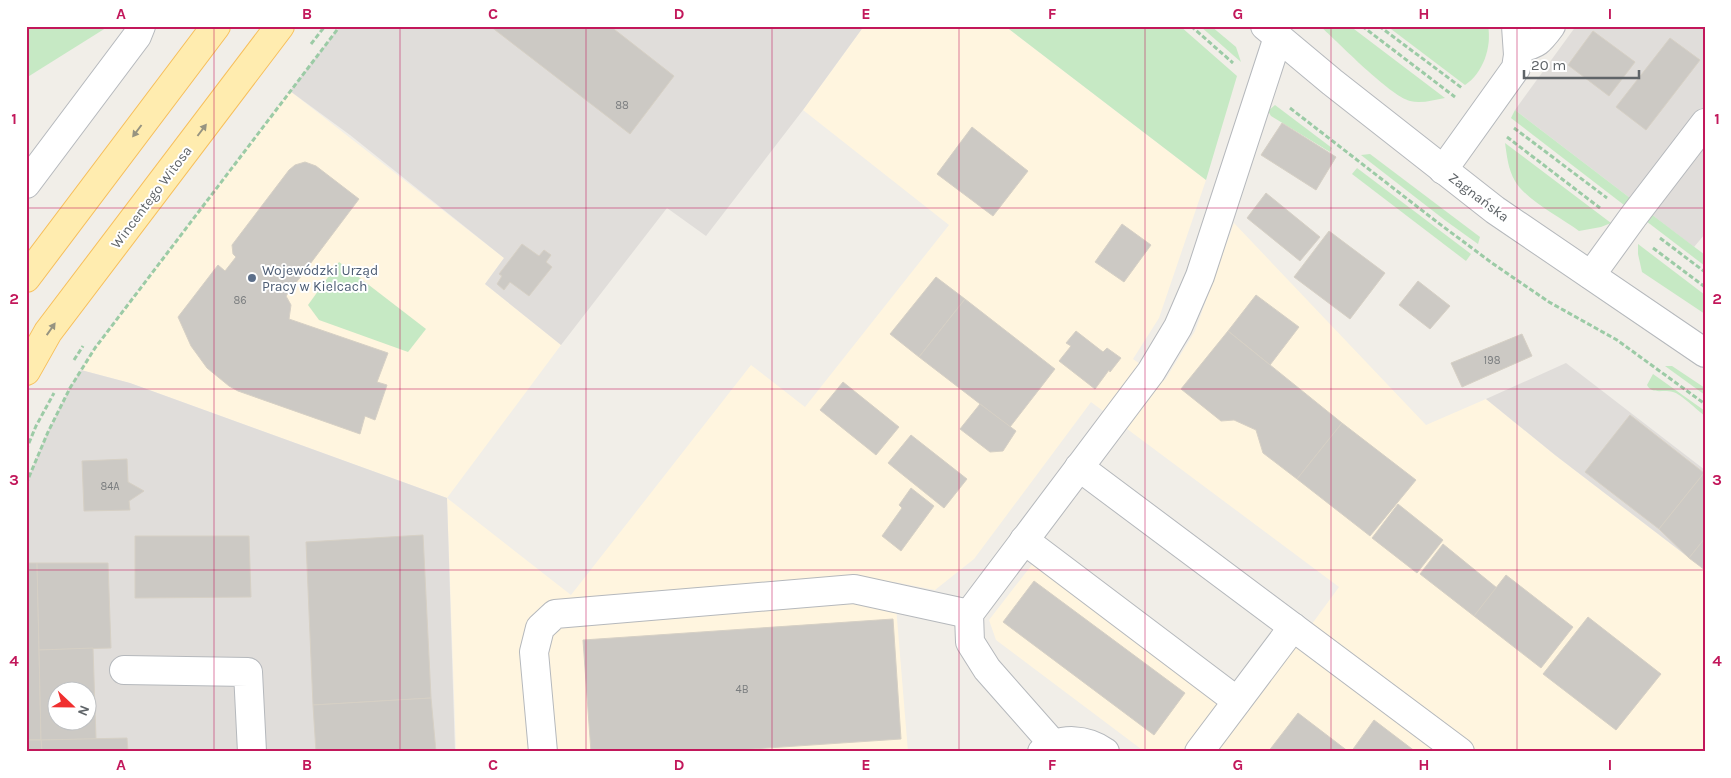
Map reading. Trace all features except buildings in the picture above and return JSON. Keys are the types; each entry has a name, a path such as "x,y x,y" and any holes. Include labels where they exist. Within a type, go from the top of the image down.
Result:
{"main road":[{"path":"26,278 216,26"},
{"name":"Wincentego Witosa","path":"26,371 48,332 280,26"}],"street":[{"path":"26,184 137,36 141,26"},
{"path":"1443,170 1516,68 1517,37 1532,46 1541,39 1551,26"},
{"path":"1105,752 1096,746 1080,741 1064,742 1048,748 987,669 970,642 969,614 1151,372 1178,327 1200,276 1272,31"},
{"name":"Zagnańska","path":"1272,31 1332,82 1495,210 1705,352"},
{"path":"1591,275 1705,123"},
{"path":"1079,468 1460,752"},
{"path":"1024,540 1237,701"},
{"path":"543,752 534,652 540,628 555,614 854,589 969,614"},
{"path":"1199,752 1292,627"},
{"path":"124,670 248,672 252,752"}],"path":[{"path":"307,50 325,26"},
{"path":"26,484 48,432 70,388 95,348 340,26"},
{"path":"1191,26 1239,69"},
{"path":"1362,26 1452,94"},
{"path":"1380,26 1462,88"},
{"path":"1290,108 1486,258 1549,302 1617,340 1705,404"},
{"path":"70,366 86,342"},
{"path":"26,450 36,426 56,389"}],"shaded area":[{"path":"340,26 864,26 803,110 706,236 667,208 561,345 485,284 504,258 350,135 290,91"},
{"path":"864,26 1005,26 1206,180 1159,318 1133,359 1165,380 1195,331 1234,223 1426,425 1486,399 1555,455 1705,570 1705,752 1145,752 996,640 989,620 1034,562 1243,718 1339,587 1091,402 974,559 935,590 894,582 908,752 456,752 447,498 571,595 751,365 805,407 949,225 803,110"},
{"path":"1576,26 1705,26 1705,234 1694,247 1515,110"},
{"path":"290,91 504,258 485,284 561,345 447,498 130,383 81,370 95,348"},
{"path":"1566,363 1705,470 1705,570 1555,455 1486,399"},
{"path":"81,370 130,383 447,498 455,752 26,752 26,484 48,432"}],"green space":[{"path":"26,26 109,26 26,78"},
{"path":"1005,26 1158,26 1163,29 1165,26 1180,26 1237,76 1206,180"},
{"path":"1200,26 1211,26 1236,47 1241,62"},
{"path":"1320,26 1350,26 1445,98 1419,102 1401,97 1377,79"},
{"path":"1387,26 1488,26 1489,42 1485,59 1477,74 1465,85"},
{"path":"1275,105 1332,148 1330,152 1271,116 1268,111"},
{"path":"1515,110 1630,198 1624,205 1511,118"},
{"path":"1505,143 1611,223 1579,231 1527,195 1515,181 1508,162"},
{"path":"1370,154 1480,237 1478,244 1361,155"},
{"path":"1357,168 1471,254 1466,261 1352,174"},
{"path":"1651,214 1705,255 1705,266 1646,221"},
{"path":"1638,244 1705,295 1705,314 1642,272"},
{"path":"339,262 426,329 408,352 319,320 308,305"},
{"path":"1665,366 1672,366 1705,388 1705,395"},
{"path":"1653,374 1705,411 1705,416 1676,393 1655,391 1649,388 1647,385"}],"place":[{"name":"Wojewódzki Urząd Pracy w Kielcach","path":"252,278"}]}
